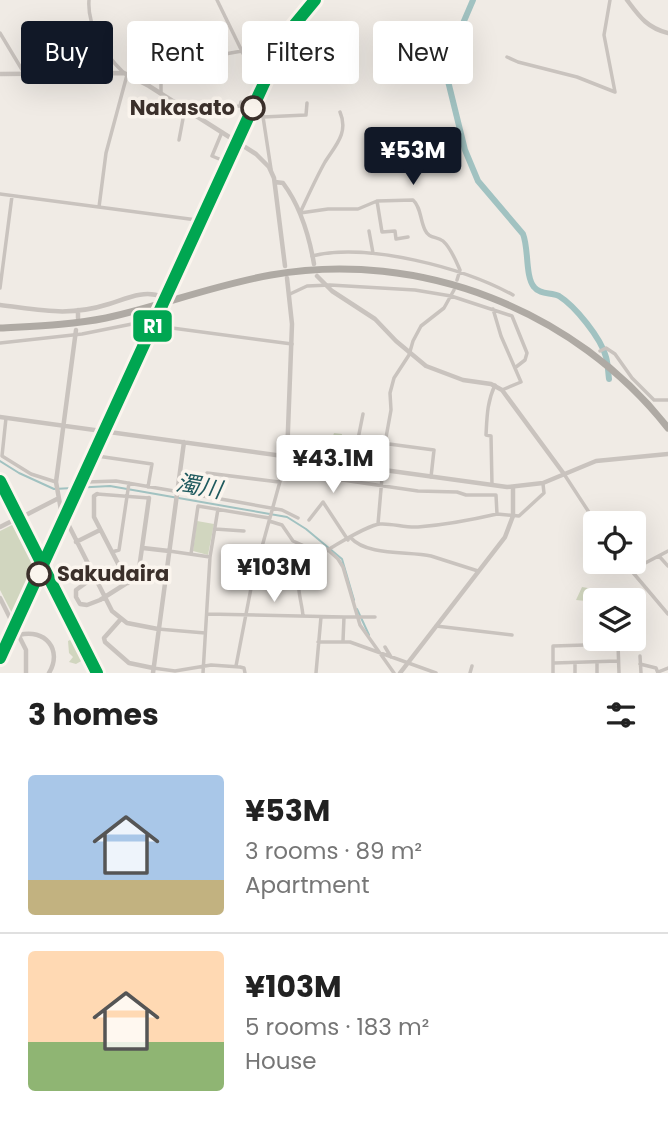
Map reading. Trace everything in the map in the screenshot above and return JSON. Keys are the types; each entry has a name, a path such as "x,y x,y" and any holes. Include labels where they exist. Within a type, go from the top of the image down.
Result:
{"highway":[{"path":"2,328 79,323 232,283 290,272 390,272 440,281 486,295 601,352 614,371 643,398 668,428"}],"street":[{"path":"89,0 98,38 111,60 126,74 161,93 256,154 271,170"},
{"path":"217,0 242,51 228,53"},
{"path":"507,57 577,77 615,92 604,36 610,0"},
{"path":"627,0 644,22 668,34"},
{"path":"0,33 21,69"},
{"path":"0,74 21,74"},
{"path":"113,74 126,74"},
{"path":"99,207 106,153 126,74"},
{"path":"161,84 161,93"},
{"path":"258,84 275,182 285,266"},
{"path":"263,117 306,115 307,103"},
{"path":"200,118 201,107 240,106"},
{"path":"179,140 185,108"},
{"path":"300,213 342,133 343,120 340,112"},
{"path":"222,132 212,156 224,161"},
{"path":"100,430 234,139"},
{"path":"241,144 86,479 87,482 110,480 148,486 177,495 204,496 272,508 298,518"},
{"path":"275,182 283,183 300,213 314,264"},
{"path":"0,194 197,220"},
{"path":"0,288 12,196"},
{"path":"300,213 355,209 377,201 415,201 426,233 446,244 460,268 457,280"},
{"path":"377,201 382,232 395,231 396,239 406,239"},
{"path":"371,234 373,254"},
{"path":"312,256 339,252 373,254 442,267 511,293"},
{"path":"317,275 325,285 370,314 432,369 463,380 495,385 502,390 588,511"},
{"path":"236,666 245,615 287,456 292,344 287,278"},
{"path":"290,294 307,286 373,286 451,296 493,309 512,316 526,351 524,360 516,367"},
{"path":"378,524 385,443 391,410 391,387 421,326 444,307 454,290"},
{"path":"0,305 63,313 141,295 154,294 162,297"},
{"path":"493,309 501,336 521,382 502,390"},
{"path":"78,318 79,310"},
{"path":"0,343 137,323 148,326"},
{"path":"157,326 292,344"},
{"path":"76,332 56,484 57,499 94,577 112,611 120,620 135,626 205,633"},
{"path":"601,352 615,354 632,378 654,400 668,400"},
{"path":"495,385 488,404 486,435 491,436 497,514"},
{"path":"358,440 363,414"},
{"path":"56,484 31,474 2,456 3,417 513,487 543,483 596,461 668,454"},
{"path":"340,464 344,438 385,443 434,450 431,477"},
{"path":"153,670 184,442"},
{"path":"97,456 152,464 148,486"},
{"path":"204,496 207,473 280,482"},
{"path":"282,474 302,478 315,476 418,491 496,495"},
{"path":"303,616 298,592 300,573 320,553 378,524 420,527 497,514 522,516 544,493 543,483"},
{"path":"112,552 119,550 129,484"},
{"path":"400,673 505,537 513,516 513,487"},
{"path":"94,577 78,588 78,602 87,605 128,583 138,576 149,498 128,493 96,494 93,509 100,530 128,583"},
{"path":"22,517 57,499"},
{"path":"309,520 323,502 350,539 359,544 398,554 427,555 478,572"},
{"path":"191,554 198,506 269,518 282,526 293,541 320,553"},
{"path":"203,673 211,557 218,509"},
{"path":"0,527 12,521"},
{"path":"215,529 244,531"},
{"path":"76,542 100,530"},
{"path":"143,548 211,557"},
{"path":"330,548 343,567 362,628 394,673"},
{"path":"646,563 668,551"},
{"path":"659,556 668,566"},
{"path":"634,574 668,614"},
{"path":"0,598 27,656 26,673"},
{"path":"207,614 375,617"},
{"path":"316,673 321,617"},
{"path":"343,641 344,617"},
{"path":"120,620 104,638 105,642 129,663 168,671 203,666 236,666 243,667 245,673"},
{"path":"436,626 512,635"},
{"path":"19,635 34,633 48,640 55,654 50,673"},
{"path":"318,642 343,641 436,673"},
{"path":"553,673 553,646 618,645 619,673"},
{"path":"385,647 389,656"},
{"path":"640,656 641,673"},
{"path":"553,663 618,661"},
{"path":"597,662 597,673"},
{"path":"575,663 575,673"},
{"path":"640,664 656,668 658,672 668,668"},
{"path":"470,673 472,666"}],"green space":[{"path":"334,433 342,434 340,448 319,446 321,435 333,436"},
{"path":"197,521 214,524 208,555 193,551"},
{"path":"14,524 36,571 14,617 0,590 0,531"},
{"path":"582,587 588,588 583,588 583,601 576,600"},
{"path":"72,639 83,660 76,664 69,662 73,657 69,653 68,641"}],"waterway":[{"path":"473,0 446,63 446,73 465,150 478,181 523,234 529,276 534,287 559,296 587,323 603,349 609,379"},
{"name":"濁川","path":"0,461 54,489 110,486 287,517 342,559 354,600"},
{"path":"0,493 31,560"},
{"name":"濁川","path":"357,609 369,635"}],"transit line":[{"name":"R1","path":"0,658 277,55 291,29 315,0"},
{"name":"R1","path":"0,481 97,673"}],"place":[{"name":"Nakasato","path":"253,108"},
{"name":"Sakudaira","path":"39,574"}]}
